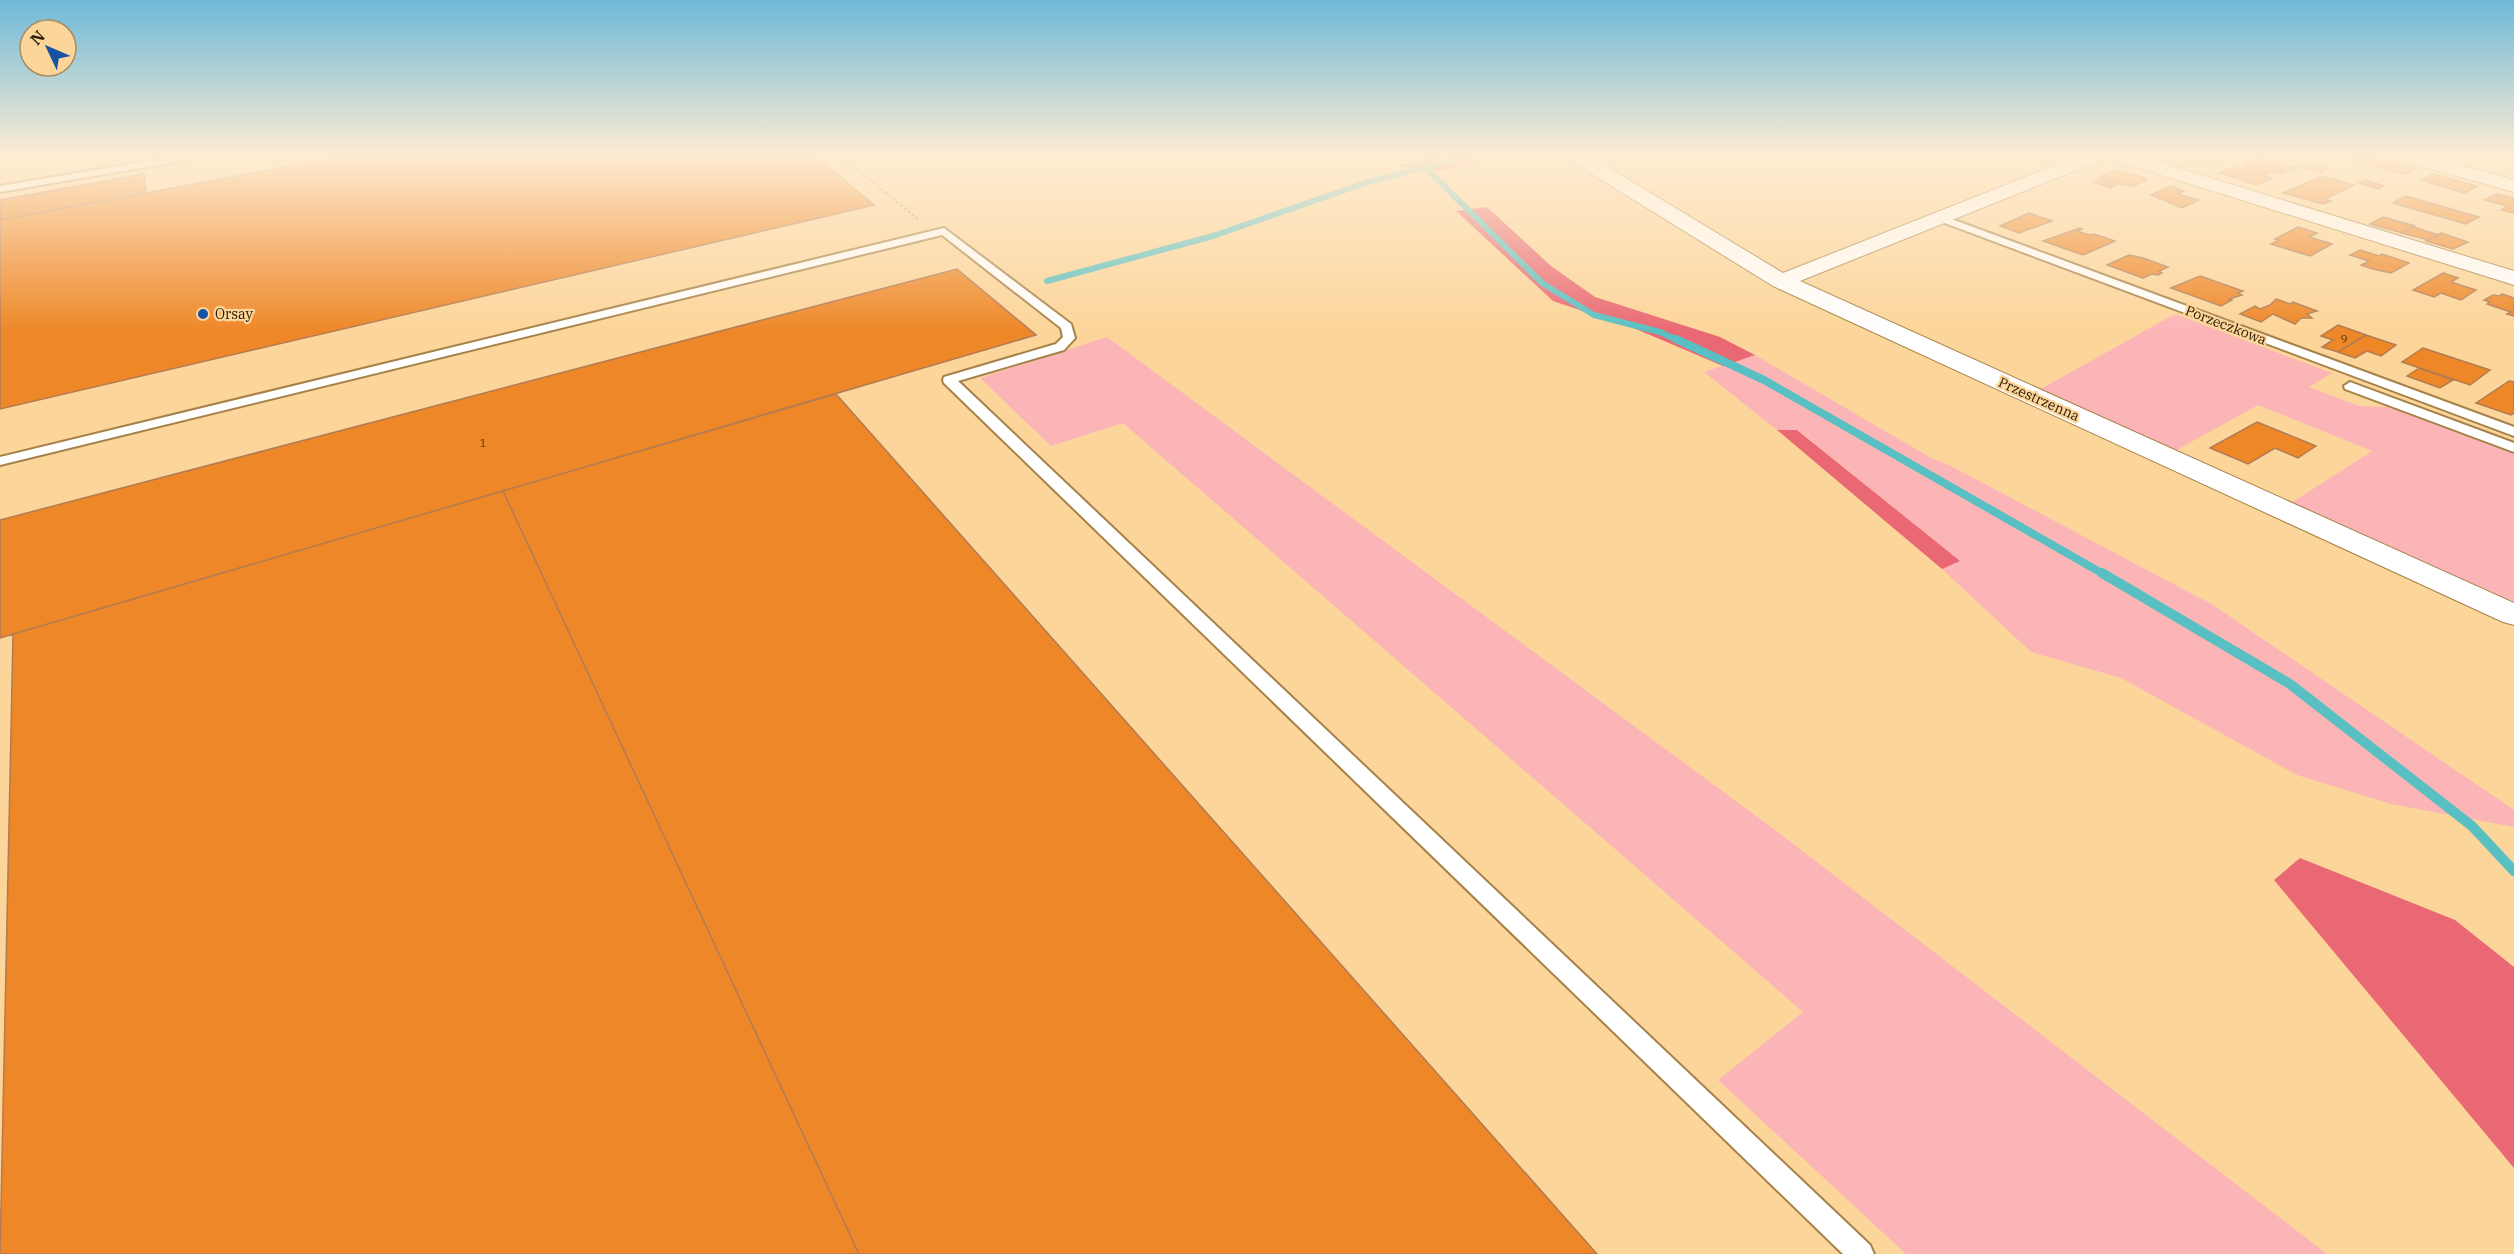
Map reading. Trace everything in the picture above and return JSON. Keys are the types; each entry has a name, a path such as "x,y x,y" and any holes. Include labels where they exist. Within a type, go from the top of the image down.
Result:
{"street":[{"name":"Przestrzenna","path":"1674,216 1781,281 2514,615"},
{"path":"1781,281 1942,216"},
{"path":"2313,216 2514,278"}],"lane":[{"name":"Porzeczkowa","path":"1938,217 2514,432"},
{"path":"0,461 944,231 1067,327 1069,338 1060,347 949,380 1861,1254"},
{"path":"2350,386 2514,448"}],"path":[{"path":"914,216 935,233"}],"shaded area":[{"path":"1461,216 1496,216 1551,266 1595,297 1720,337 1755,355 1723,366 1636,329 1553,301"},
{"path":"2175,314 2332,373 2309,387 2359,406 2391,407 2514,454 2514,606 2288,505 2372,451 2258,405 2173,452 2037,391"},
{"path":"1107,337 1775,830 2327,1254 1906,1254 1718,1080 1803,1012 1123,423 1051,446 980,378"},
{"path":"1755,355 1931,458 1949,465 2213,605 2514,810 2514,827 2391,804 2297,775 2121,678 2031,652 1942,569 1959,561 1798,430 1777,430 1704,372"},
{"path":"1777,430 1797,430 1960,561 1942,569"},
{"path":"2300,858 2455,920 2514,967 2514,1168 2274,880"}],"building":[{"path":"0,216 24,216 0,220"},
{"name":"Orsay","path":"24,216 829,216 0,409 0,220"},
{"path":"2023,216 2036,216 2052,221 2019,233 2000,226"},
{"path":"2437,216 2479,217 2466,224"},
{"path":"2383,217 2415,226 2402,233 2370,224"},
{"path":"2298,227 2317,233 2309,237 2332,244 2310,256 2271,244 2279,240 2275,239"},
{"path":"2413,227 2439,235 2428,240 2402,233"},
{"path":"2082,229 2077,231 2115,241 2083,255 2043,241"},
{"path":"2441,233 2468,242 2453,249 2426,241"},
{"path":"2360,250 2409,263 2391,273 2373,269 2361,265 2369,261 2350,255"},
{"path":"2129,255 2168,267 2159,271 2162,273 2158,275 2152,274 2143,278 2107,265"},
{"path":"957,269 1036,335 0,638 0,520"},
{"path":"2443,273 2458,278 2451,282 2476,290 2461,300 2441,293 2434,297 2413,290"},
{"path":"2200,276 2243,291 2238,293 2242,295 2229,299 2232,300 2221,306 2171,288"},
{"path":"2502,294 2514,298 2514,316 2507,314 2511,312 2487,304 2490,302 2484,300 2493,295"},
{"path":"2276,299 2290,304 2293,302 2317,311 2307,314 2312,318 2301,318 2295,324 2273,314 2261,322 2240,314 2255,306 2260,309 2270,305"},
{"path":"2338,325 2366,335 2338,352 2322,347 2333,340 2321,336"},
{"path":"2366,335 2396,345 2381,356 2367,351 2355,358 2338,352"},
{"path":"2423,348 2490,370 2470,385 2402,362"},
{"path":"2419,368 2453,380 2440,388 2407,376"},
{"path":"2509,381 2514,382 2514,413 2511,415 2476,403"},
{"path":"836,394 1597,1254 859,1254 503,491"},
{"path":"2257,422 2316,446 2298,458 2275,448 2248,464 2210,448"},
{"path":"503,491 859,1254 0,1254 13,634"}],"waterway":[{"path":"1047,281 1213,236 1272,216"},
{"path":"1474,216 1542,283 1594,315 1660,332 1679,341"},
{"path":"1676,339 1764,380 2105,575"},
{"path":"2102,573 2290,684 2472,826 2514,871"}],"place":[{"name":"Orsay","path":"203,314"}]}
